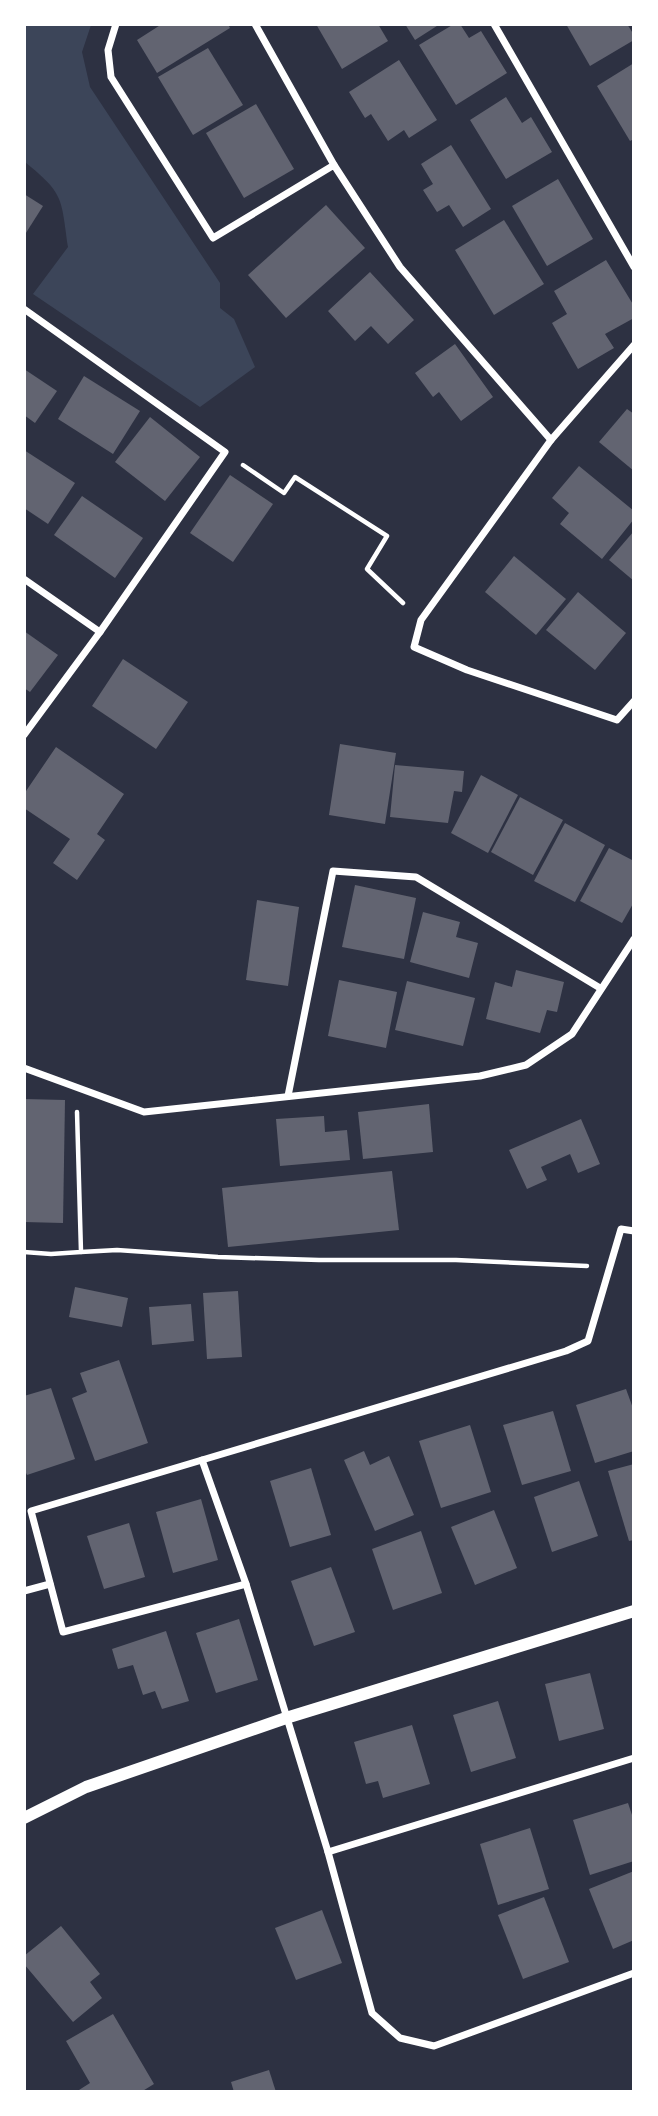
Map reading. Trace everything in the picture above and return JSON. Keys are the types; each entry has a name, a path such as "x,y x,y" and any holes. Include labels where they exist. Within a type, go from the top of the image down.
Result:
{"street":[{"path":"116,24 107,50 111,77 213,238 334,164"},
{"path":"255,24 334,164 400,267 551,440"},
{"path":"494,24 634,267"},
{"path":"24,309 225,452 100,632 24,735"},
{"path":"634,345 551,440 421,620 414,647 467,670 617,720 634,701"},
{"path":"24,579 100,632"},
{"path":"288,1096 333,871 416,877 600,988"},
{"path":"24,1068 144,1112 480,1076 526,1065 572,1034 634,939"},
{"path":"246,1584 62,1632 31,1511 566,1351 588,1341 621,1229 634,1231"},
{"path":"202,1460 246,1584 328,1852 372,2013 400,2038 434,2046 634,1973"},
{"path":"24,1591 50,1584"},
{"path":"24,1818 86,1787 286,1718 634,1611"},
{"path":"328,1852 634,1758"}],"path":[{"path":"225,452 284,493 295,477 387,536 367,569 421,620"},
{"path":"76,1087 81,1252"},
{"path":"24,1252 51,1254 117,1250 231,1258 456,1260 548,1266 610,1266"}],"shaded area":[{"path":"24,25 91,25 82,52 90,87 220,283 220,308 234,319 255,367 200,407 33,294 68,247 62,207 54,190 25,162"}],"building":[{"path":"162,24 228,24 230,28 157,73 137,40"},
{"path":"316,24 378,24 388,41 342,69"},
{"path":"405,24 440,24 415,40"},
{"path":"454,24 460,24 469,38 481,31 507,73 456,105 419,45"},
{"path":"566,24 627,24 634,40 590,66"},
{"path":"208,48 243,105 193,135 158,77"},
{"path":"399,60 437,120 409,138 404,130 388,141 371,114 365,118 349,92"},
{"path":"634,63 634,139 630,141 597,86"},
{"path":"506,97 522,123 531,117 552,152 506,179 470,120"},
{"path":"256,104 294,169 244,198 206,133"},
{"path":"451,145 491,209 463,227 449,205 437,212 423,190 433,184 421,164"},
{"path":"558,179 593,239 547,266 512,206"},
{"path":"24,194 43,206 24,236"},
{"path":"326,205 365,248 286,318 248,275"},
{"path":"504,220 544,284 494,315 455,250"},
{"path":"606,260 634,306 634,318 605,334 614,348 578,369 552,323 567,314 554,291"},
{"path":"370,272 414,320 388,344 371,326 355,341 328,311"},
{"path":"455,344 493,397 461,421 439,392 433,397 415,373"},
{"path":"24,369 57,391 35,423 24,415"},
{"path":"84,376 140,411 113,454 58,419"},
{"path":"627,409 634,414 634,471 599,442"},
{"path":"150,417 200,457 165,501 115,462"},
{"path":"24,450 75,483 48,524 24,508"},
{"path":"579,466 634,511 634,519 602,559 560,524 569,513 552,498"},
{"path":"230,475 273,504 233,562 190,533"},
{"path":"82,496 143,538 115,578 54,535"},
{"path":"634,531 634,581 609,560"},
{"path":"514,556 566,599 536,635 485,592"},
{"path":"578,592 626,633 595,670 546,630"},
{"path":"24,631 58,655 30,692 24,688"},
{"path":"123,659 188,702 156,749 92,706"},
{"path":"340,744 396,753 385,824 329,815"},
{"path":"56,747 124,794 97,834 105,840 77,880 53,863 70,839 24,808 24,794"},
{"path":"395,765 464,771 462,792 454,791 448,823 390,817"},
{"path":"481,775 518,795 488,853 451,833"},
{"path":"520,797 563,820 533,875 491,852"},
{"path":"565,823 605,845 575,902 534,881"},
{"path":"609,848 634,861 634,902 622,923 580,901"},
{"path":"355,885 416,898 404,959 342,947"},
{"path":"257,900 299,907 288,986 246,980"},
{"path":"423,912 460,922 456,937 478,943 469,978 410,962"},
{"path":"516,970 564,982 557,1012 547,1010 540,1033 486,1019 495,982 512,987"},
{"path":"339,980 397,992 386,1048 328,1036"},
{"path":"407,981 475,998 463,1046 395,1030"},
{"path":"24,1099 65,1100 63,1223 24,1222"},
{"path":"429,1104 433,1152 363,1159 358,1112"},
{"path":"324,1116 325,1132 347,1130 350,1160 280,1166 276,1119"},
{"path":"581,1119 600,1164 578,1173 570,1154 541,1167 547,1180 527,1189 509,1150"},
{"path":"392,1171 399,1230 228,1247 222,1188"},
{"path":"75,1287 128,1298 122,1327 69,1317"},
{"path":"238,1291 242,1357 207,1359 203,1293"},
{"path":"191,1304 194,1341 152,1345 149,1307"},
{"path":"119,1360 148,1443 95,1461 72,1398 87,1392 80,1373"},
{"path":"51,1388 75,1459 27,1475 24,1469 24,1396"},
{"path":"626,1389 634,1411 634,1451 595,1463 576,1405"},
{"path":"553,1411 571,1471 522,1485 503,1425"},
{"path":"470,1425 491,1492 441,1508 419,1441"},
{"path":"364,1451 370,1465 389,1456 414,1515 375,1531 344,1460"},
{"path":"634,1464 634,1540 629,1541 608,1471"},
{"path":"311,1468 331,1535 290,1547 270,1481"},
{"path":"579,1481 598,1536 552,1552 534,1497"},
{"path":"201,1499 218,1560 173,1573 156,1512"},
{"path":"494,1510 517,1568 475,1585 451,1527"},
{"path":"129,1523 145,1577 104,1589 87,1536"},
{"path":"421,1531 442,1593 393,1610 372,1549"},
{"path":"331,1567 355,1632 314,1646 291,1581"},
{"path":"239,1619 258,1680 216,1693 196,1633"},
{"path":"166,1631 189,1701 162,1709 155,1691 143,1695 133,1665 118,1669 112,1649"},
{"path":"590,1673 604,1729 559,1741 545,1684"},
{"path":"498,1701 516,1758 471,1772 453,1715"},
{"path":"412,1725 430,1784 383,1798 378,1781 366,1784 354,1742"},
{"path":"628,1803 634,1821 634,1861 590,1875 573,1820"},
{"path":"530,1828 549,1889 498,1905 480,1844"},
{"path":"634,1871 634,1940 613,1949 589,1889"},
{"path":"544,1897 569,1962 523,1979 498,1915"},
{"path":"322,1910 342,1963 296,1980 275,1928"},
{"path":"61,1926 100,1974 90,1982 102,1998 73,2022 24,1964 24,1956"},
{"path":"113,2014 154,2084 141,2092 80,2092 79,2090 90,2083 66,2041"},
{"path":"269,2070 276,2092 234,2092 231,2082"}]}
